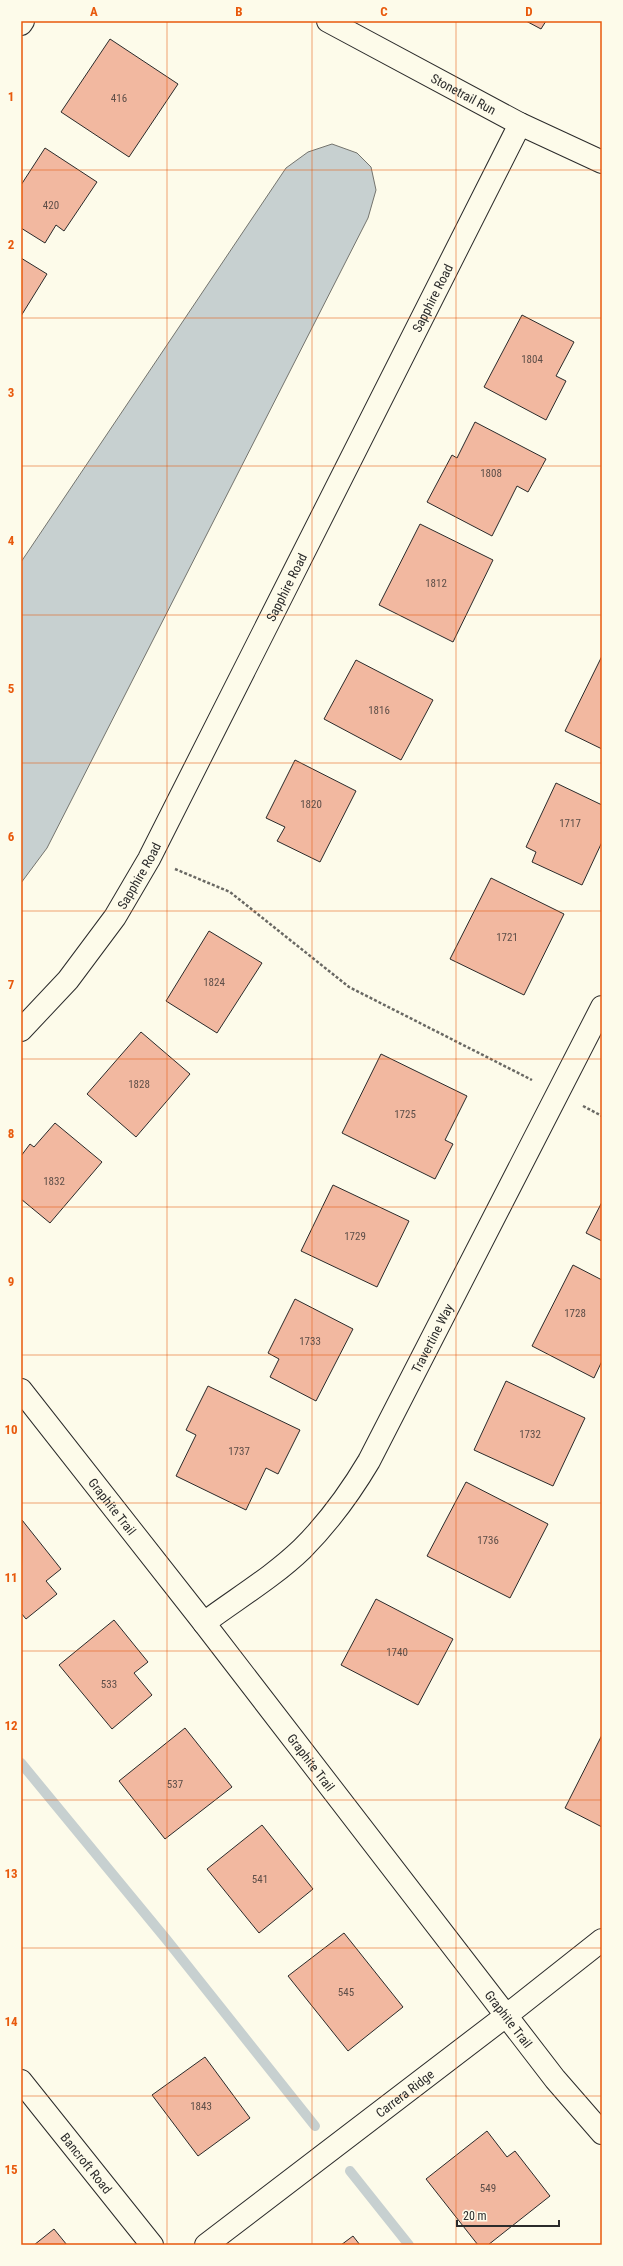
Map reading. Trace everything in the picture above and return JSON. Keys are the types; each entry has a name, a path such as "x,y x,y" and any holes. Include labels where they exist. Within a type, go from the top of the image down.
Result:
{"street":[{"name":"Stonetrail Run","path":"328,21 520,124 602,162"},
{"name":"Sapphire Road","path":"21,1030 68,980 115,917 149,858 520,124"},
{"name":"Travertine Way","path":"204,1623 301,1550 325,1524 350,1493 369,1461 602,1007"},
{"name":"Graphite Trail","path":"21,1390 204,1623 556,2079 602,2133"},
{"name":"Carrera Ridge","path":"206,2245 508,2015 602,1940"},
{"name":"Bancroft Road","path":"21,2081 152,2245"}],"path":[{"path":"149,858 230,892 349,987 602,1116"}],"shaded area":[{"path":"332,144 357,153 371,167 376,190 368,218 47,848 21,883 21,562 286,168 308,152"}],"building":[{"path":"526,21 546,21 541,29"},
{"path":"110,39 178,84 129,157 61,112"},
{"path":"45,148 97,182 64,231 56,225 45,243 21,228 21,185"},
{"path":"21,258 47,274 21,316"},
{"path":"522,315 574,342 556,376 566,381 546,420 484,387"},
{"path":"475,422 546,459 528,492 517,486 492,536 427,502 452,455 457,458"},
{"path":"420,524 493,560 453,642 379,605"},
{"path":"602,656 602,749 565,731"},
{"path":"356,660 433,700 401,760 324,719"},
{"path":"295,760 356,791 320,862 277,841 285,827 266,818"},
{"path":"556,783 602,805 602,842 582,885 532,862 536,852 526,847"},
{"path":"491,878 564,914 524,995 450,959"},
{"path":"209,931 262,963 217,1033 166,1001"},
{"path":"141,1032 190,1074 136,1137 87,1094"},
{"path":"381,1054 467,1096 445,1140 453,1144 435,1179 342,1133"},
{"path":"55,1123 102,1162 50,1223 21,1199 21,1156 30,1144 34,1147"},
{"path":"333,1185 409,1221 377,1287 301,1251"},
{"path":"602,1202 602,1241 586,1233"},
{"path":"573,1265 602,1280 602,1361 594,1378 532,1346"},
{"path":"295,1299 353,1329 316,1401 270,1377 279,1359 268,1353"},
{"path":"506,1381 585,1418 553,1486 474,1450"},
{"path":"208,1386 300,1430 278,1474 266,1468 246,1510 176,1476 196,1435 186,1430"},
{"path":"466,1482 548,1524 510,1598 427,1556"},
{"path":"22,1520 61,1569 46,1581 57,1594 26,1619 21,1613"},
{"path":"376,1599 453,1639 418,1705 341,1665"},
{"path":"114,1620 148,1662 134,1673 152,1695 112,1729 59,1665"},
{"path":"185,1728 232,1787 165,1839 119,1781"},
{"path":"602,1735 602,1827 565,1808"},
{"path":"262,1825 313,1889 259,1933 207,1869"},
{"path":"344,1933 403,2007 348,2051 288,1976"},
{"path":"205,2057 250,2118 198,2156 152,2095"},
{"path":"487,2131 507,2157 515,2151 550,2196 488,2245 478,2245 426,2179"},
{"path":"54,2229 67,2245 34,2245"},
{"path":"353,2236 360,2245 341,2245"}],"waterway":[{"path":"21,1763 166,1939 315,2126"},
{"path":"350,2171 409,2245"}]}
